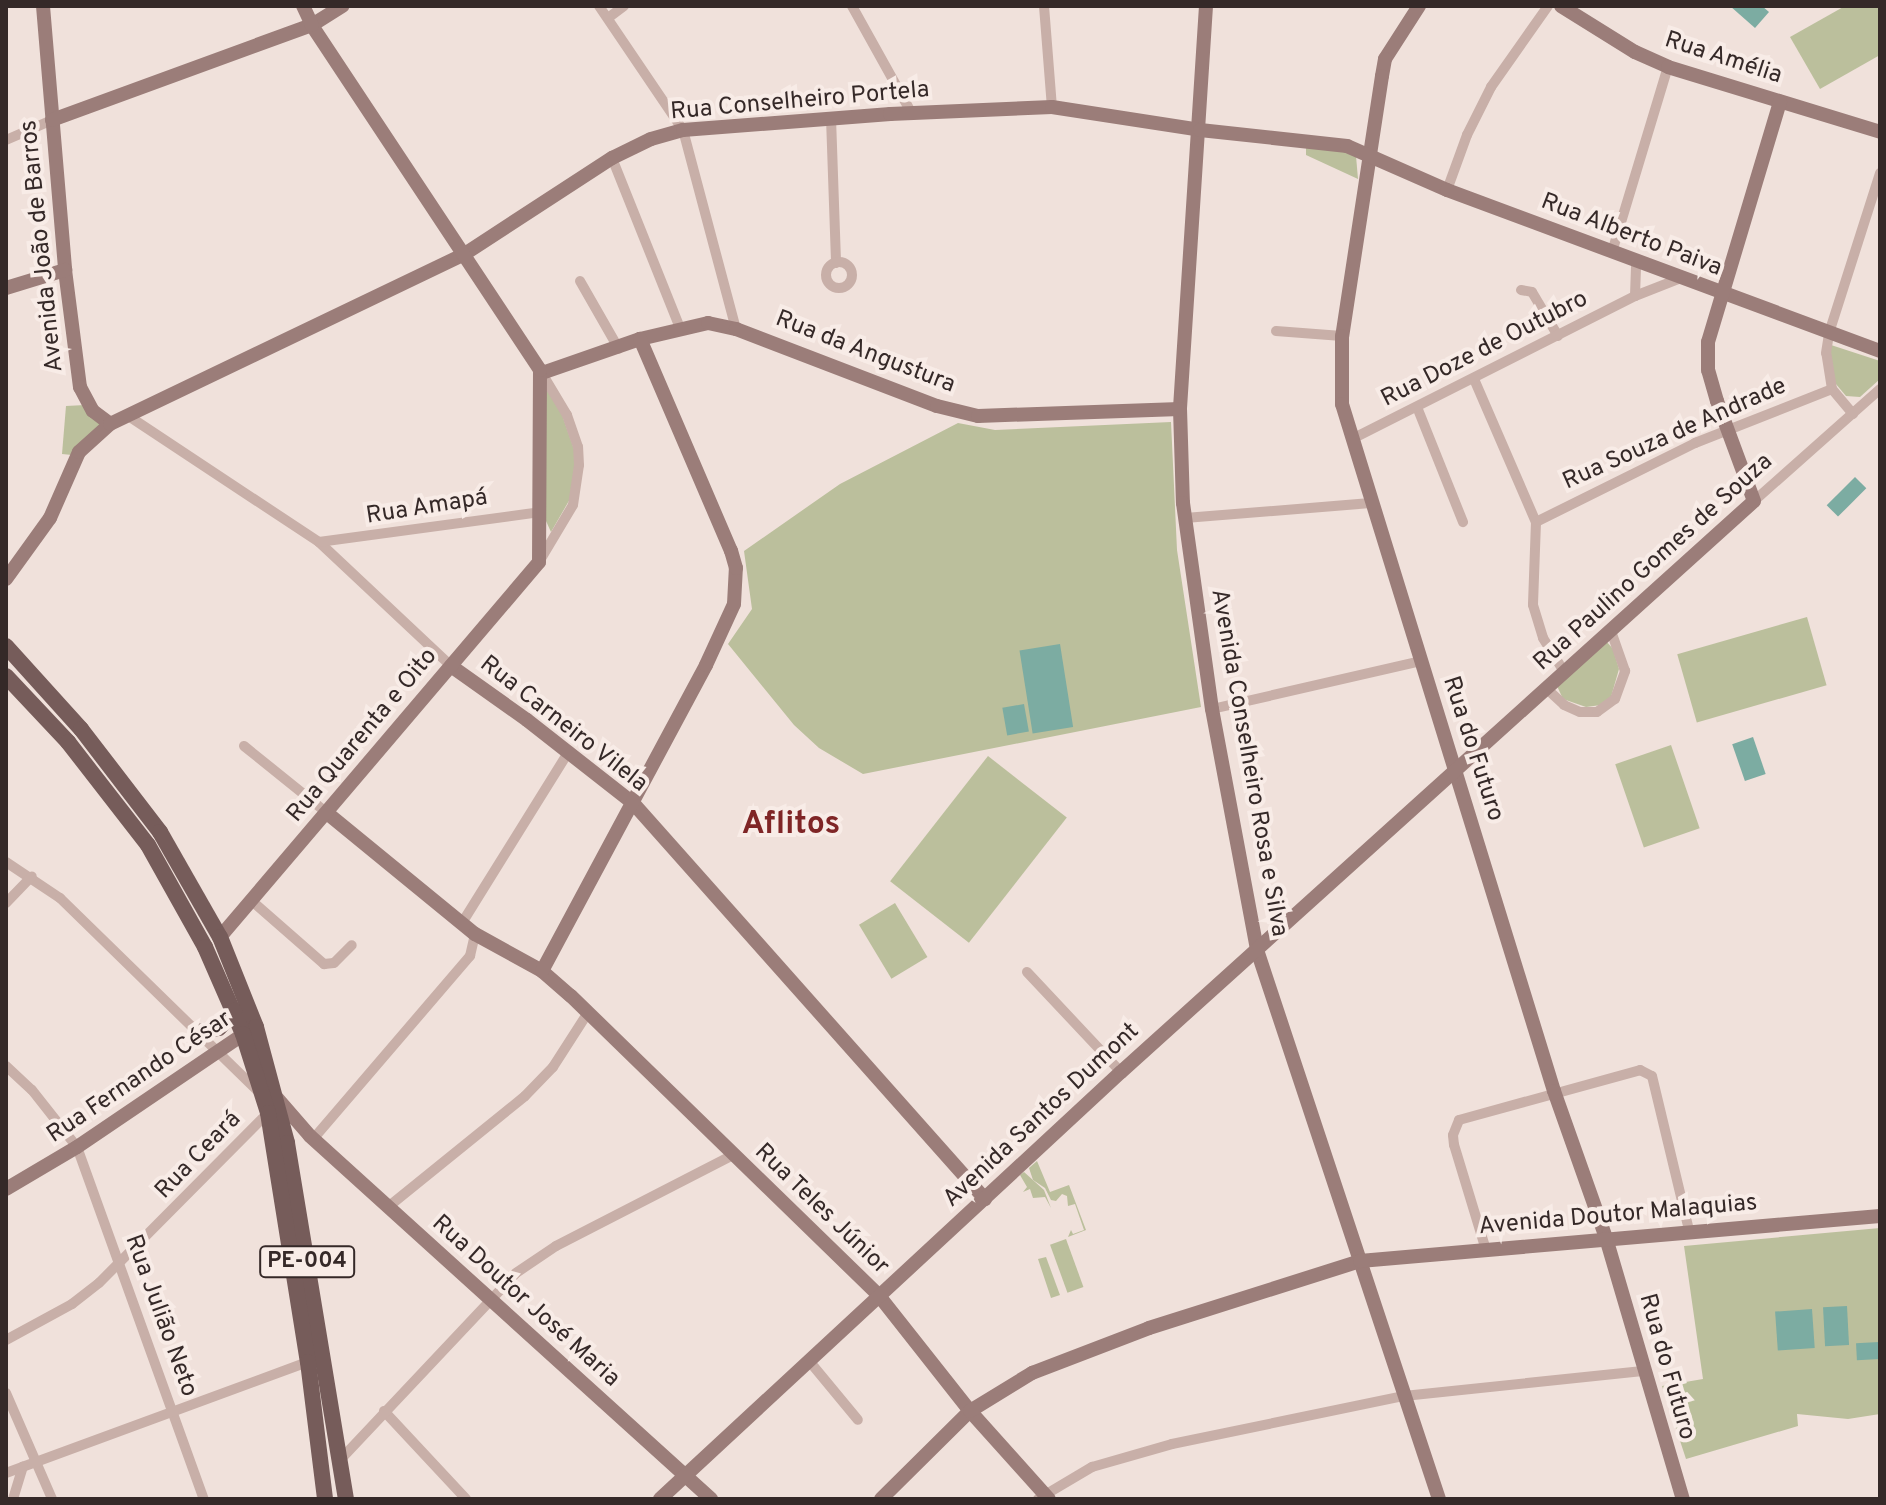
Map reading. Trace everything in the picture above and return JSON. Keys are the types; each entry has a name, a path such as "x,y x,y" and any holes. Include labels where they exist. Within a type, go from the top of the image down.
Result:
{"main road":[{"name":"PE-004","path":"6,646 128,785 186,873 220,937 270,1103 308,1362 321,1496"},
{"name":"PE-004","path":"6,676 68,742 148,845 199,935 234,1011 250,1030"},
{"path":"198,1032 219,1028 234,1011"},
{"name":"PE-004","path":"270,1103 287,1143 346,1499"}],"street":[{"name":"Avenida João de Barros","path":"43,6 65,270 80,387 93,411 110,424"},
{"name":"Rua Quarenta e Oito","path":"220,937 539,562 573,505 579,465 578,447 567,415 541,371 312,25 303,6"},
{"path":"6,140 52,120 312,25 343,6"},
{"path":"599,6 683,130 736,329"},
{"path":"608,18 624,6"},
{"path":"852,6 911,112"},
{"path":"1044,6 1052,107"},
{"name":"Avenida Conselheiro Rosa e Silva","path":"1206,6 1180,409 1185,518 1212,709 1257,950 1439,1499"},
{"name":"Rua do Futuro","path":"1419,6 1385,59 1342,336 1341,389 1352,439 1554,1091 1606,1238 1683,1499"},
{"path":"1447,190 1467,135 1491,87 1548,6"},
{"name":"Rua Amélia","path":"1561,6 1635,52 1668,67 1880,132"},
{"path":"1612,252 1668,67"},
{"path":"1754,501 1708,370 1708,342 1780,102"},
{"name":"Rua Conselheiro Portela","path":"110,424 463,255 612,158 651,139 683,130 911,112 1052,107 1200,130 1335,144 1371,154"},
{"path":"831,118 836,263"},
{"name":"Rua Alberto Paiva","path":"1371,154 1447,190 1880,351"},
{"path":"612,158 680,328"},
{"path":"1853,414 1832,389 1826,366 1829,333 1880,173"},
{"path":"1635,296 1636,261"},
{"path":"6,288 65,270"},
{"name":"Rua Doze de Outubro","path":"1352,439 1635,296 1681,278"},
{"path":"580,281 619,349"},
{"path":"1521,290 1532,292 1558,336"},
{"name":"Rua da Angustura","path":"541,371 698,323 736,329 937,406 978,416 1180,409"},
{"path":"1276,331 1342,336"},
{"path":"542,971 706,665 734,604 736,568 640,339"},
{"path":"539,562 541,371"},
{"path":"1474,379 1536,522 1533,605 1543,638 1564,672"},
{"name":"Rua Souza de Andrade","path":"1536,522 1622,477 1727,430 1832,389"},
{"name":"Rua Paulino Gomes de Souza","path":"1456,767 1880,389"},
{"path":"1417,407 1463,522"},
{"name":"Rua Carneiro Vilela","path":"127,415 319,542 451,666 569,751 633,803 985,1199"},
{"path":"6,579 50,518 79,452 110,424"},
{"path":"1185,518 1373,503"},
{"name":"Rua Amapá","path":"319,542 540,512"},
{"path":"1547,689 1564,705 1580,712 1597,712 1615,699 1625,671 1611,631"},
{"path":"1212,709 1421,661"},
{"path":"244,746 327,813"},
{"path":"462,923 569,751"},
{"name":"Avenida Santos Dumont","path":"660,1499 1456,767"},
{"name":"Rua Teles Júnior","path":"327,813 475,934 542,971 880,1297 1043,1497"},
{"name":"Rua Doutor José Maria","path":"6,862 32,876 60,898 270,1103 312,1137 711,1499"},
{"path":"6,903 32,876"},
{"path":"252,901 324,964 334,963 352,945"},
{"path":"470,956 475,934"},
{"path":"287,1143 312,1137 470,956 493,945"},
{"path":"1027,972 1121,1072"},
{"path":"388,1207 515,1104 553,1067 576,1036 587,1014"},
{"path":"576,1036 601,1028"},
{"name":"Rua Fernando César","path":"6,1189 77,1147 250,1030"},
{"name":"Rua Julião Neto","path":"6,1066 32,1090 77,1147 204,1499"},
{"path":"1486,1250 1454,1145 1455,1127 1466,1117 1640,1070 1650,1072 1689,1230"},
{"name":"Rua Ceará","path":"6,1340 72,1304 120,1264 270,1103"},
{"path":"341,1459 516,1273 556,1246 733,1155"},
{"name":"Avenida Doutor Malaquias","path":"881,1499 970,1411 1032,1373 1149,1328 1360,1261 1689,1230 1880,1216"},
{"path":"6,1473 308,1362"},
{"path":"810,1362 858,1420"},
{"path":"1043,1497 1092,1467 1172,1444 1404,1396 1643,1371"},
{"path":"6,1393 52,1499"},
{"path":"384,1411 466,1499"},
{"path":"13,1499 23,1467"}],"green space":[{"path":"1845,6 1878,6 1880,55 1820,89 1790,37"},
{"path":"1306,147 1345,149 1356,156 1358,179 1306,155"},
{"path":"1831,345 1880,361 1880,379 1860,397 1846,396 1830,377"},
{"path":"545,386 558,403 576,455 570,499 551,532 546,521"},
{"path":"85,405 110,424 72,455 62,454 66,406"},
{"path":"1171,422 1177,550 1201,707 863,774 819,748 794,725 728,644 752,609 744,551 840,484 958,423 995,430"},
{"path":"1807,617 1827,685 1697,722 1677,654"},
{"path":"1607,642 1613,649 1619,669 1611,697 1601,705 1586,707 1563,699 1557,686"},
{"path":"1671,745 1700,828 1644,847 1615,764"},
{"path":"988,756 1067,818 969,943 890,881"},
{"path":"895,903 927,957 891,979 859,925"},
{"path":"1037,1161 1050,1192 1069,1185 1086,1230 1068,1237 1071,1230 1073,1234 1084,1230 1075,1204 1068,1206 1067,1196 1062,1194 1056,1201 1051,1200 1045,1188 1033,1180 1029,1168"},
{"path":"1024,1172 1044,1190 1051,1208 1045,1197 1033,1198 1030,1189 1023,1192 1027,1187 1020,1175"},
{"path":"1880,1228 1880,1414 1848,1419 1797,1414 1798,1426 1686,1459 1662,1386 1703,1379 1684,1246"},
{"path":"1066,1239 1083,1287 1067,1293 1050,1245"},
{"path":"1046,1257 1060,1295 1051,1298 1038,1259"}],"water":[{"path":"1730,6 1762,6 1769,12 1755,28"},
{"path":"1855,477 1866,488 1838,517 1827,505"},
{"path":"1060,644 1073,727 1033,733 1020,650"},
{"path":"1024,704 1029,732 1007,735 1002,708"},
{"path":"1753,737 1766,774 1745,781 1732,744"},
{"path":"1847,1306 1849,1345 1825,1346 1823,1307"},
{"path":"1812,1309 1815,1348 1778,1350 1775,1312"},
{"path":"1879,1342 1880,1359 1857,1360 1856,1343"}],"district":[{"name":"Aflitos","path":"791,825"}]}
